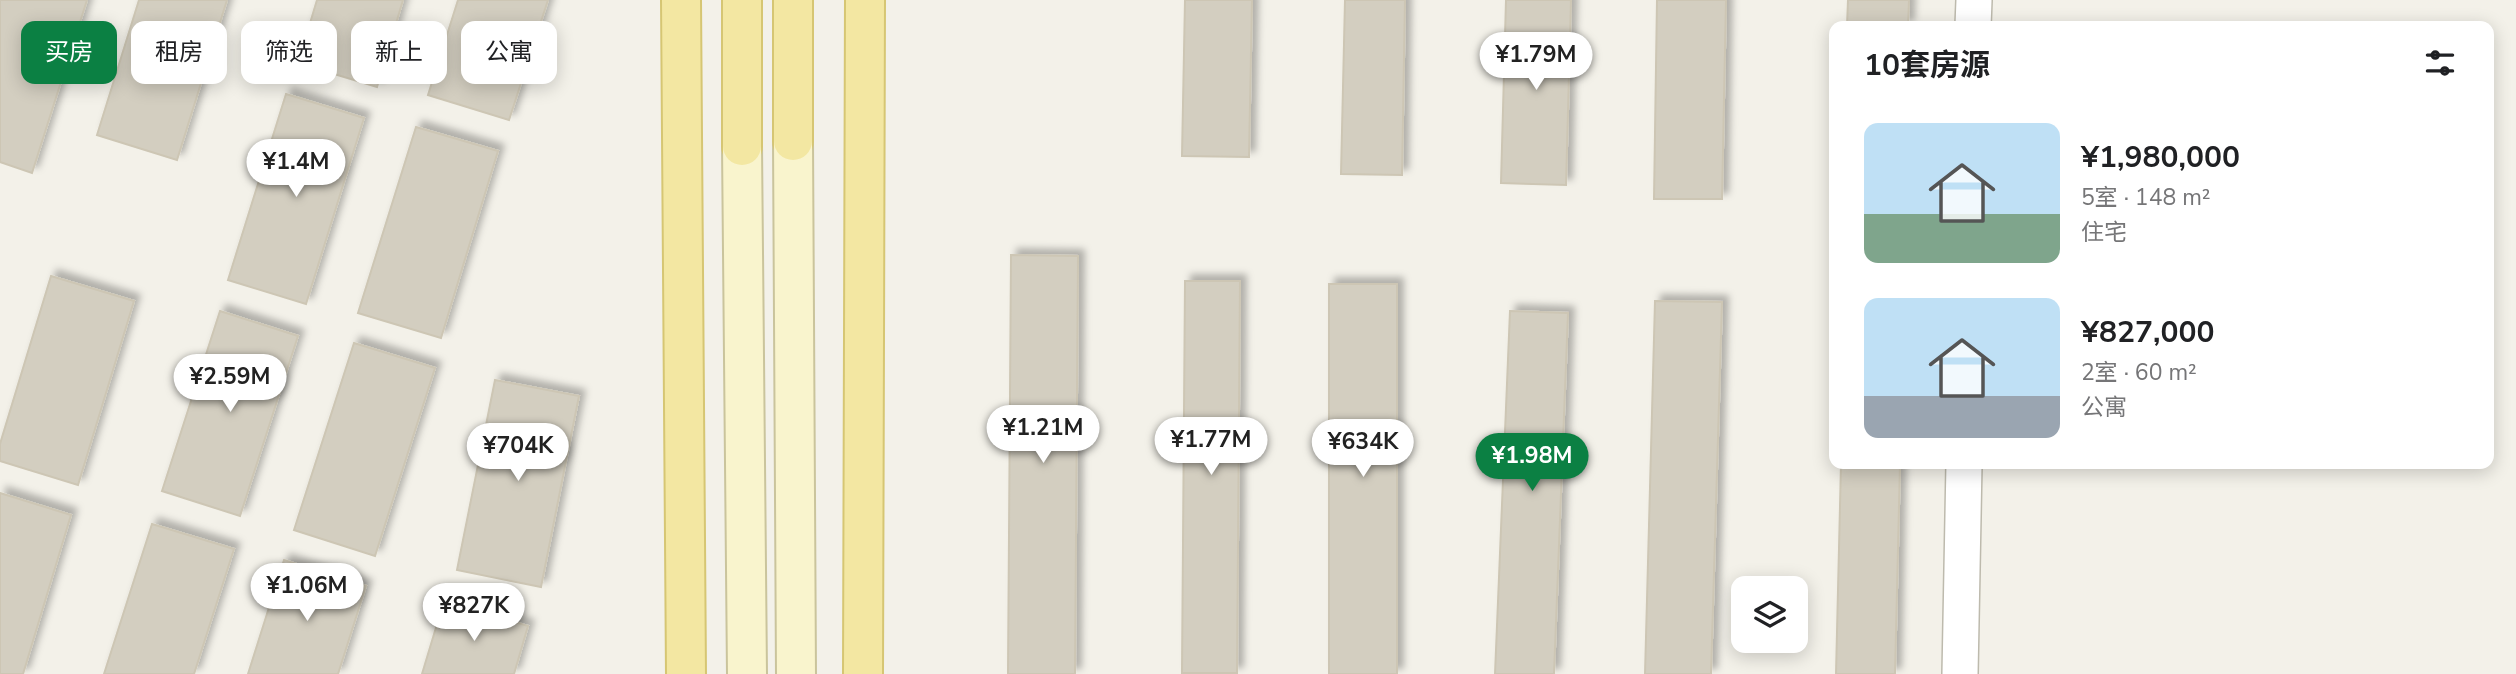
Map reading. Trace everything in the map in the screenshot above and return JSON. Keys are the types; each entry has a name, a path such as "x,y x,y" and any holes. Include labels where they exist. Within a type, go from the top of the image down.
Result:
{"main road":[{"path":"681,0 686,674"},
{"path":"742,0 747,674"},
{"path":"793,0 796,674"},
{"path":"863,674 865,0"}],"street":[{"path":"1973,21 1974,0"},
{"path":"1960,674 1964,469"}],"building":[{"path":"0,0 87,0 80,21 21,21 21,84 60,84 32,173 0,162"},
{"path":"139,0 227,0 220,21 132,21"},
{"path":"317,0 403,0 397,21 351,21 351,79 337,75 337,21 311,21"},
{"path":"458,0 548,0 541,21 461,21 461,84 521,84 509,120 428,95 431,84 447,84 447,35"},
{"path":"1185,0 1252,0 1249,157 1182,156"},
{"path":"1345,0 1405,0 1402,175 1341,174"},
{"path":"1506,0 1571,0 1566,185 1501,183"},
{"path":"1657,0 1726,0 1722,199 1654,199"},
{"path":"1848,0 1909,0 1908,21 1847,21"},
{"path":"131,26 131,84 201,84 177,160 97,135 113,84 117,84 117,71"},
{"path":"286,94 364,118 306,304 228,280"},
{"path":"416,127 498,151 441,338 358,313"},
{"path":"1011,255 1078,256 1075,674 1008,674"},
{"path":"51,276 134,301 78,485 0,461 0,444"},
{"path":"1185,281 1240,281 1237,673 1182,673"},
{"path":"1329,284 1397,284 1397,674 1329,674"},
{"path":"1655,301 1722,302 1711,674 1645,674"},
{"path":"220,311 298,336 240,516 162,491"},
{"path":"1510,311 1568,313 1554,674 1495,674"},
{"path":"354,343 435,368 375,556 294,530"},
{"path":"495,380 579,396 541,587 457,570"},
{"path":"1841,469 1900,469 1895,674 1836,674"},
{"path":"0,493 71,515 23,674 0,674"},
{"path":"152,524 234,549 194,674 104,674"},
{"path":"284,560 366,586 338,674 248,674"},
{"path":"444,601 528,626 514,674 422,674"}]}
